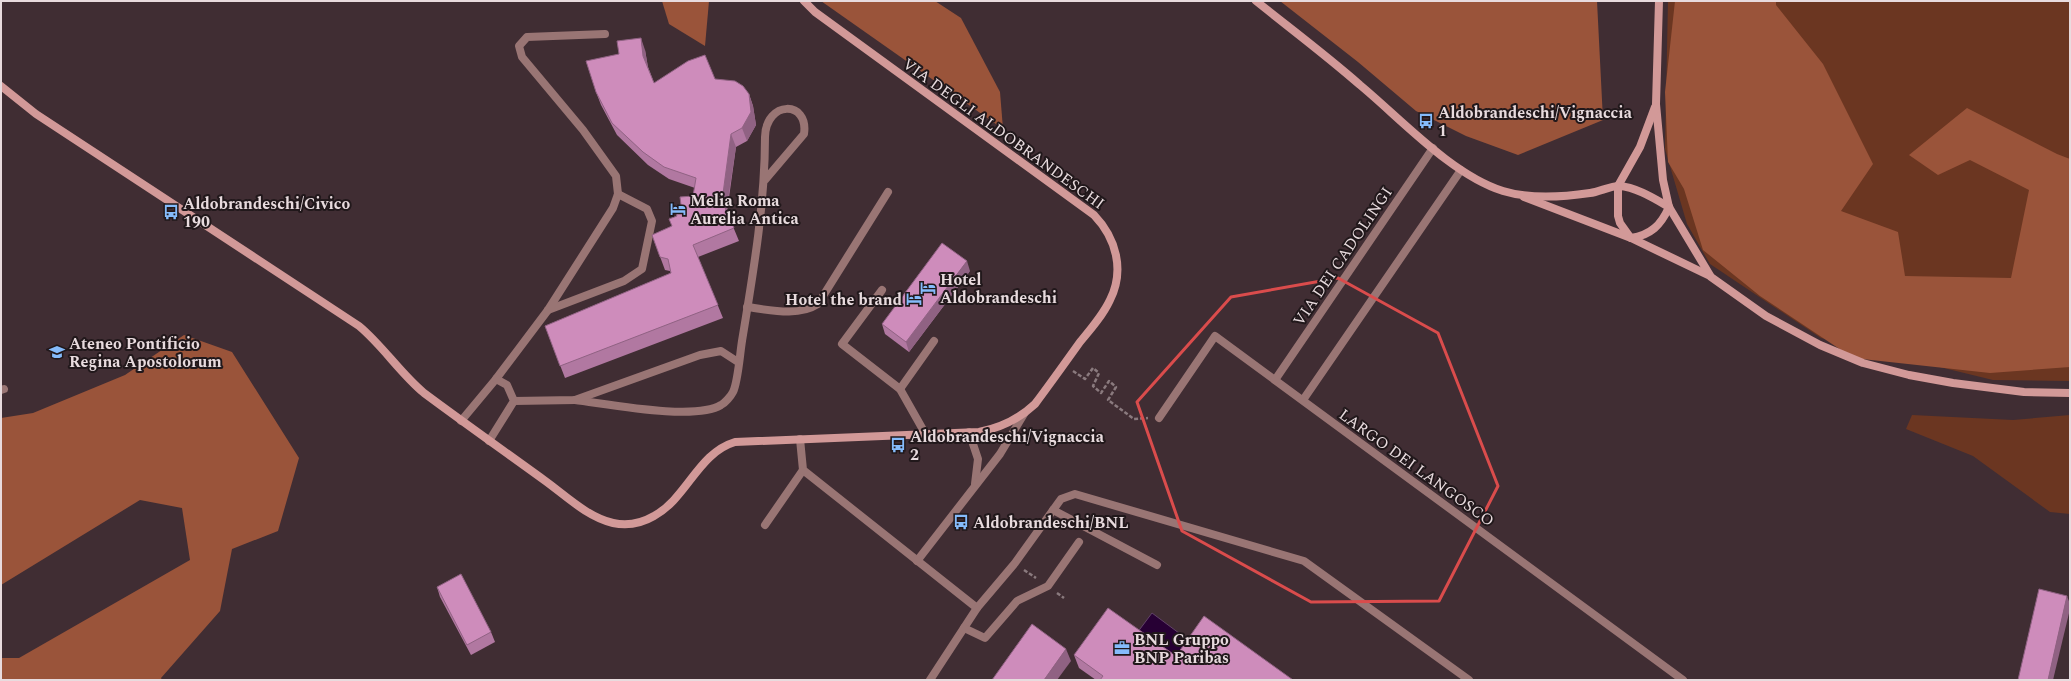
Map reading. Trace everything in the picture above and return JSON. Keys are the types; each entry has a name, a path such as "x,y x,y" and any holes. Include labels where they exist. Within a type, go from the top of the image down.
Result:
{"street":[{"name":"VIA DEGLI ALDOBRANDESCHI","path":"1,86 36,114 359,326 378,344 413,384 461,421 582,508 603,520 621,524 636,523 660,512 674,500 711,455 725,445 746,441 926,435 988,430 1002,426 1024,414 1035,404 1106,307 1115,288 1118,267 1112,240 1103,225 1094,215 1073,198 815,12 804,1"},
{"path":"1256,1 1358,83 1433,148 1461,170 1485,184 1519,195 1631,238 1711,277 1766,316 1820,345 1863,363 1909,375 1953,383 2024,392 2070,393"},
{"path":"1659,1 1656,104 1663,180 1669,207 1711,277"},
{"path":"461,421 496,379 548,310 613,208 618,194 616,176 583,130 522,57 519,50 521,42 527,37 605,34"},
{"path":"1631,238 1620,223 1618,216 1618,186 1640,147 1656,104"},
{"path":"514,401 575,400 688,413 708,412 722,405 733,391 747,307 765,180 766,134 770,118 780,109 790,108 800,115 805,127 804,134 765,180"},
{"name":"VIA DEI CADOLINGI","path":"1275,380 1433,148"},
{"path":"1303,400 1461,170"},
{"path":"1519,195 1571,195 1590,193 1618,186 1632,190 1669,207"},
{"path":"747,307 785,312 811,309 818,304 888,192"},
{"path":"548,310 624,281 642,269 652,221 647,209 618,194"},
{"path":"1631,238 1645,235 1655,229 1664,219 1669,207"},
{"path":"882,290 842,344 900,389 926,435"},
{"name":"LARGO DEI LANGOSCO","path":"1159,418 1215,336 1683,680"},
{"path":"900,389 934,341"},
{"path":"575,400 700,355 721,351 738,362"},
{"path":"496,379 507,385 514,401"},
{"path":"489,441 514,401"},
{"path":"917,561 974,485 1000,454 1024,414"},
{"path":"969,432 978,459 974,485"},
{"path":"765,525 803,470 800,439"},
{"path":"803,470 978,608"},
{"path":"930,680 978,608 1015,563 1061,499 1075,494 1304,561 1469,680"},
{"path":"1054,510 1158,565"},
{"path":"964,628 985,638 1017,601 1048,586 1079,542"}],"path":[{"path":"1064,365 1085,379 1093,368 1100,373 1093,386 1101,393 1109,382 1116,386 1108,400 1134,419"}],"highlighted area":[{"path":"1338,278 1438,333 1498,486 1439,601 1311,602 1182,531 1137,402 1231,297"}],"shaded area":[{"path":"662,1 709,1 705,46 669,24"},
{"path":"821,1 935,1 961,18 1000,92 1003,129"},
{"path":"1280,1 1597,1 1603,120 1518,155 1466,136 1416,111 1358,62"},
{"path":"1668,1 2070,1 2070,381 1993,380 1821,338 1710,264 1687,224 1665,149"},
{"path":"1675,1 1776,1 1776,5 1823,64 1873,164 1841,211 1898,232 1905,276 2011,278 2029,190 1970,160 1938,175 1909,155 1967,108 2057,154 2070,159 2070,367 1990,373 1853,358 1760,296 1703,250 1684,189 1668,162 1665,92"},
{"path":"184,335 232,352 299,458 278,531 232,549 220,611 161,678 162,680 1,680 1,658 19,658 190,560 182,508 140,500 1,585 1,418 33,413 125,375"},
{"path":"1912,415 2013,420 2070,415 2070,514 2050,512 1973,456 1906,429"},
{"path":"1152,613 1195,645 1180,665 1137,633"}],"building":[{"path":"641,38 643,56 654,83 688,61 705,55 715,79 735,81 743,86 749,94 751,112 742,128 731,134 722,201 734,228 693,245 718,305 560,366 545,326 671,273 668,259 660,257 652,235 672,226 669,219 677,216 673,207 681,205 680,197 693,196 696,178 664,167 643,152 612,123 596,92 586,61 619,54 617,41"},
{"path":"942,243 967,261 906,342 882,324"},
{"path":"461,574 491,632 467,645 437,587"},
{"path":"2039,589 2067,596 2048,680 2018,680"},
{"name":"BNL Gruppo BNP Paribas","path":"1108,608 1176,656 1204,616 1293,680 1100,680 1103,676 1074,655"},
{"path":"1032,624 1066,649 1044,680 992,680"}],"place":[{"name":"Aldobrandeschi/Vignaccia 1","path":"1426,121"},
{"name":"Melia Roma Aurelia Antica","path":"678,209"},
{"name":"Aldobrandeschi/Civico 190","path":"171,212"},
{"name":"Hotel Aldobrandeschi","path":"928,288"},
{"name":"Hotel the brand","path":"914,299"},
{"name":"Ateneo Pontificio Regina Apostolorum","path":"57,352"},
{"name":"Aldobrandeschi/Vignaccia 2","path":"898,445"},
{"name":"Aldobrandeschi/BNL","path":"961,522"},
{"name":"BNL Gruppo BNP Paribas","path":"1122,648"}]}
